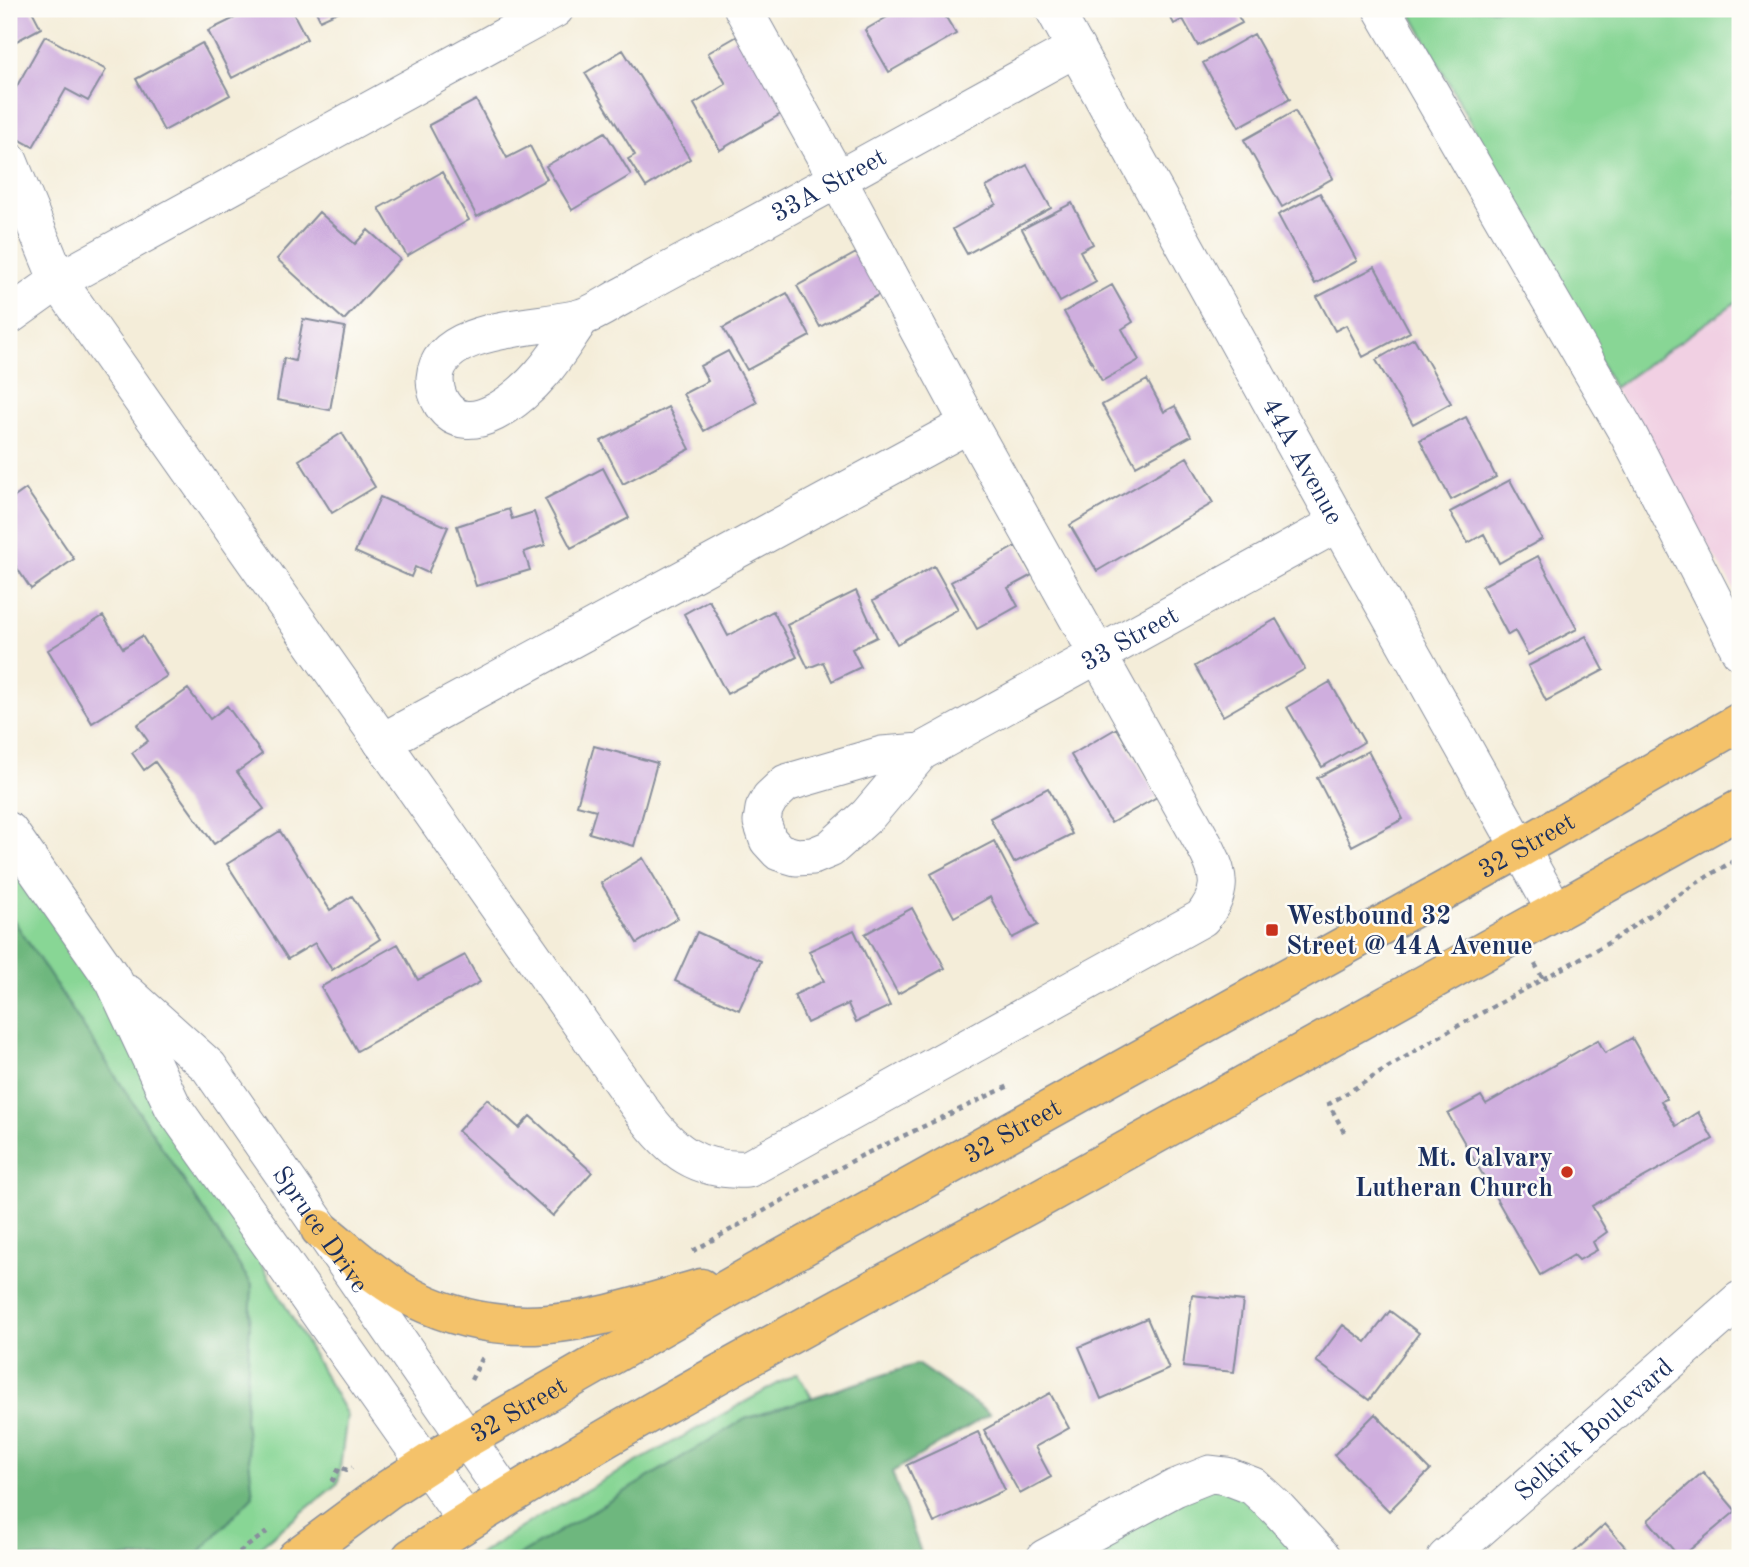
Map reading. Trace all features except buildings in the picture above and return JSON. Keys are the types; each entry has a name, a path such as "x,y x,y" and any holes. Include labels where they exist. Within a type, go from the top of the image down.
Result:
{"main road":[{"name":"32 Street","path":"296,1558 466,1439 757,1272 1521,848 1740,722"},
{"path":"411,1558 507,1497 757,1353 1740,809"},
{"path":"320,1229 413,1298 444,1311 491,1324 553,1325 592,1319 757,1272"}],"street":[{"path":"9,316 58,281 555,9"},
{"path":"9,161 58,281 658,1132 678,1152 702,1165 730,1170 748,1169 1202,918 1214,904 1218,886 1216,868 969,424 743,9"},
{"name":"44A Avenue","path":"1054,9 1556,912"},
{"path":"1382,9 1628,434 1740,651"},
{"name":"33A Street","path":"582,317 838,180 1076,48"},
{"path":"382,742 969,424"},
{"name":"33 Street","path":"921,752 1338,523"},
{"name":"Spruce Drive","path":"9,831 114,981 173,1107 467,1522"},
{"name":"Spruce Drive","path":"114,981 209,1067 507,1497"},
{"name":"Selkirk Boulevard","path":"1446,1558 1740,1300"},
{"path":"1045,1558 1175,1488 1210,1474 1227,1476 1253,1486 1323,1558"}],"path":[{"path":"1344,1132 1329,1104 1438,1037 1610,942 1740,857"},
{"path":"683,1256 861,1156 1013,1084"},
{"path":"466,1387 481,1364 487,1346"}],"shaded area":[{"path":"1740,299 1740,599 1614,388"}],"green space":[{"path":"1409,9 1740,9 1740,299 1614,388"},
{"path":"9,831 173,1107 347,1415 338,1483 246,1558 9,1558"},
{"path":"9,913 252,1285 245,1420 253,1496 194,1558 9,1558"},
{"path":"917,1364 990,1414 892,1472 923,1558 515,1558 745,1419"},
{"path":"797,1373 909,1558 474,1558 536,1518"},
{"path":"1210,1474 1323,1558 1045,1558"}],"place":[{"name":"Westbound 32 Street @ 44A Avenue","path":"1272,930"},
{"name":"Mt. Calvary Lutheran Church","path":"1567,1172"}]}
